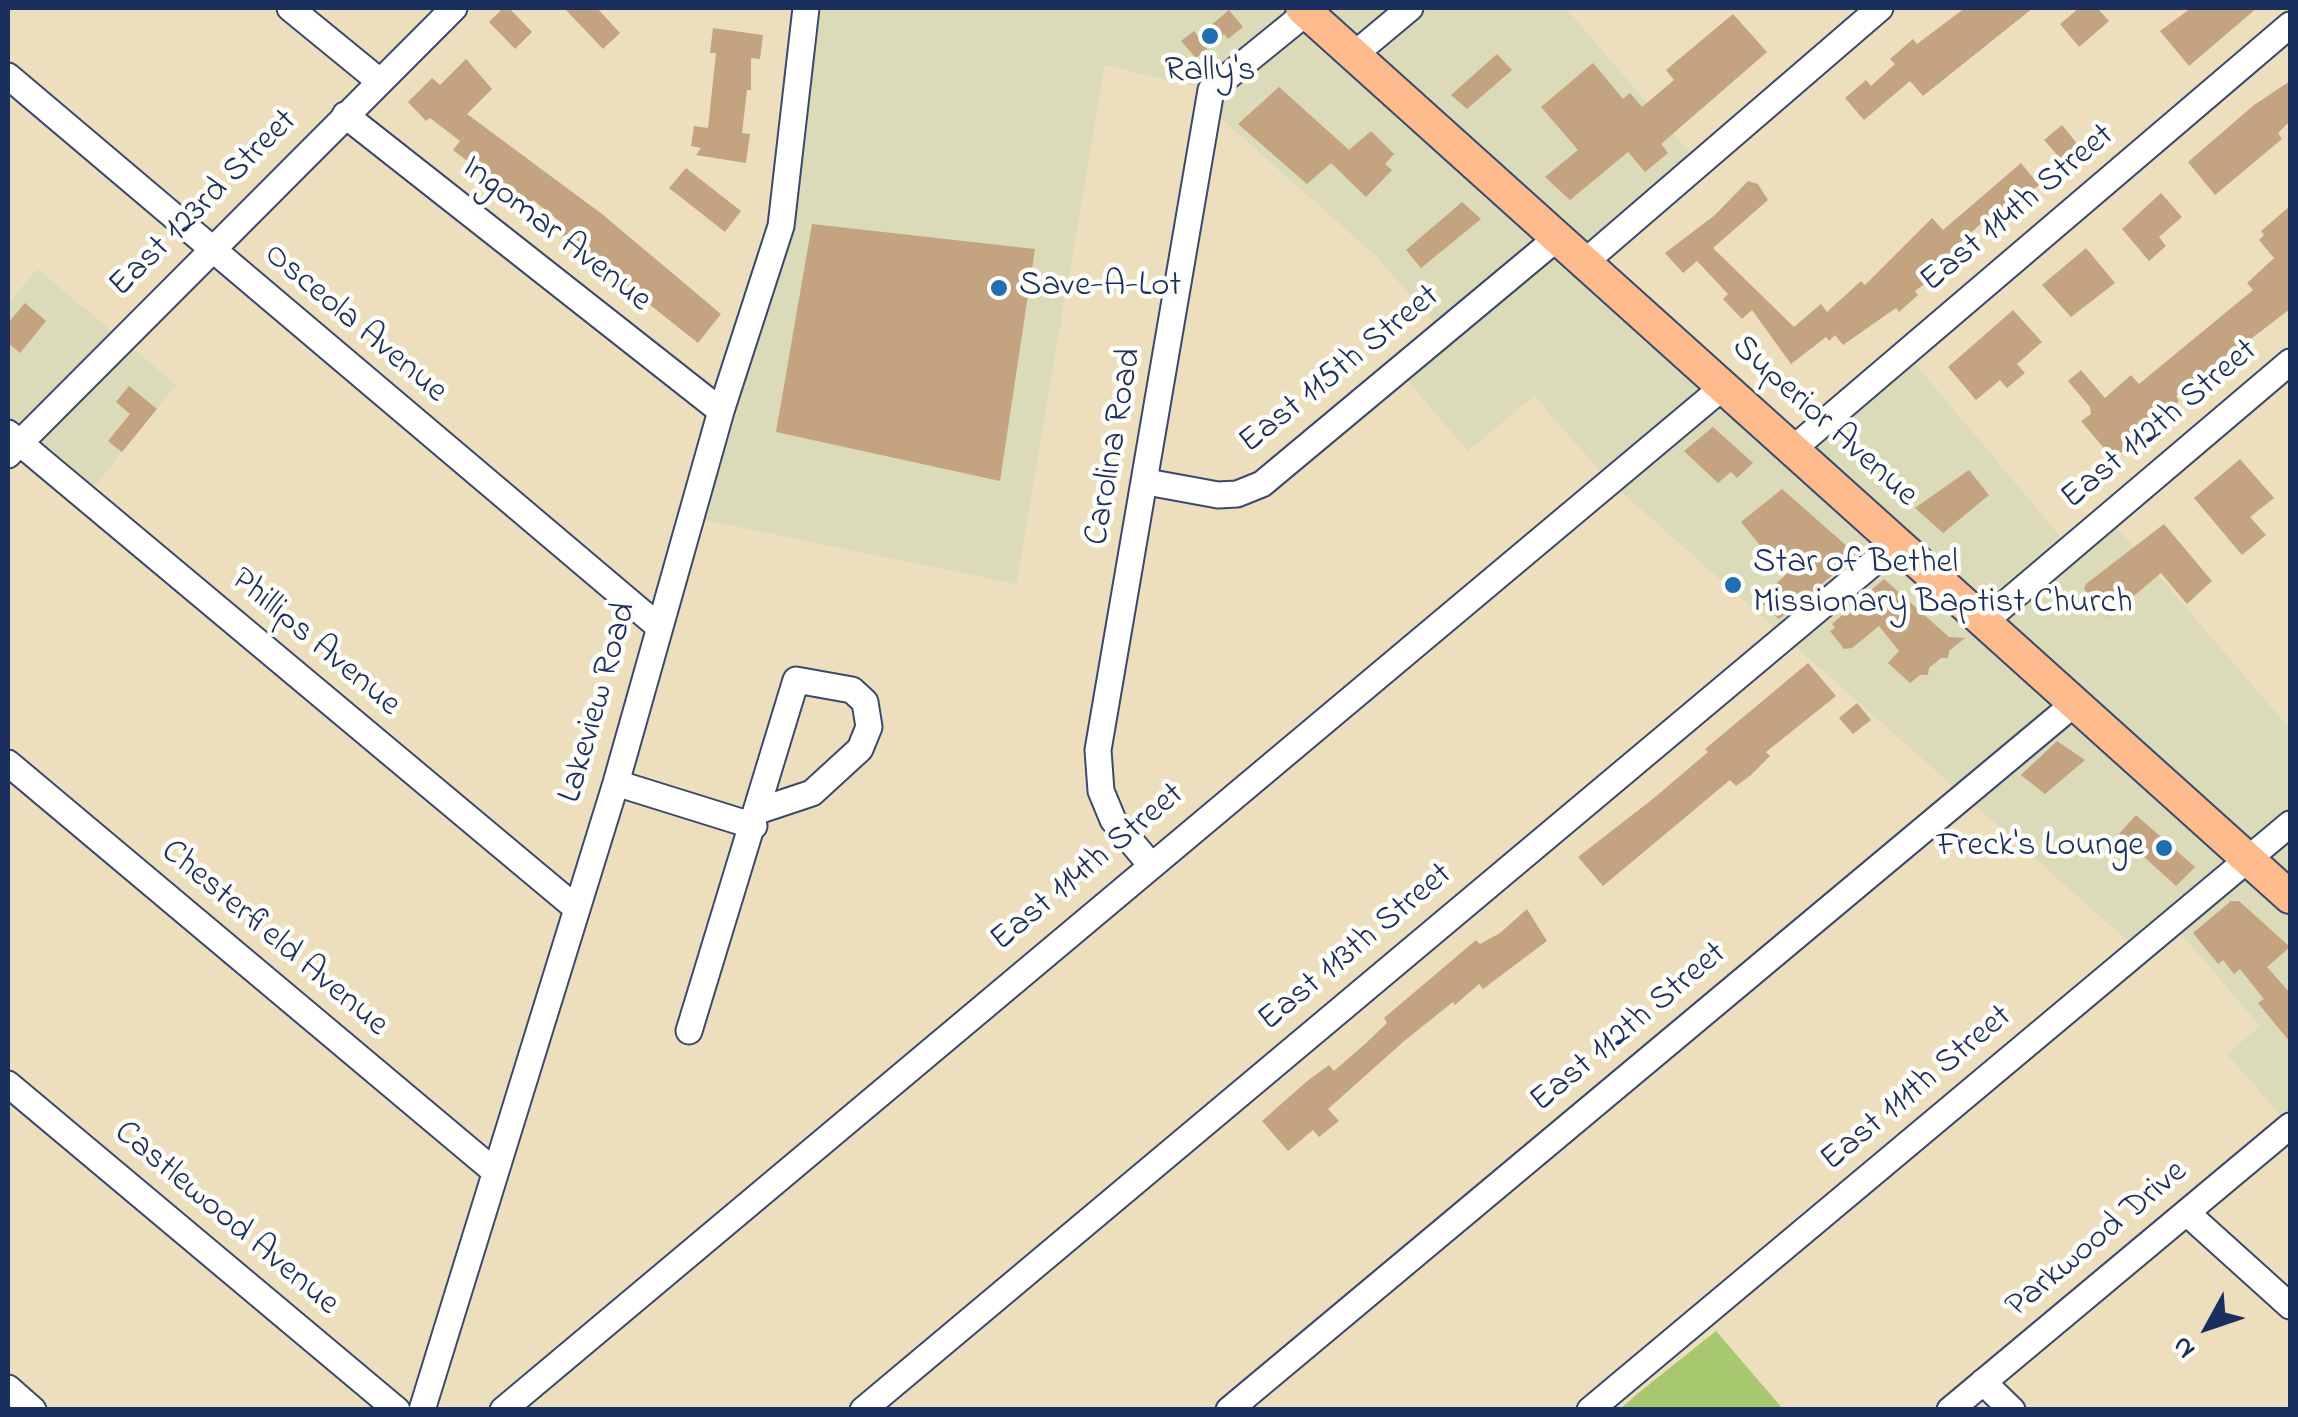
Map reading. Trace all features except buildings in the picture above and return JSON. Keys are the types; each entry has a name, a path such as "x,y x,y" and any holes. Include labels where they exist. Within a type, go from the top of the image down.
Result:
{"main road":[{"name":"Superior Avenue","path":"1305,10 2290,897"}],"street":[{"path":"290,8 378,80"},
{"name":"East 123rd Street","path":"11,443 454,8"},
{"name":"Lakeview Road","path":"422,1410 613,790 721,411 781,226 806,8"},
{"path":"1355,54 1410,8"},
{"path":"1585,262 1880,8"},
{"name":"Carolina Road","path":"1150,864 1113,820 1101,791 1098,750 1211,90 1305,10"},
{"name":"East 114th Street","path":"1793,449 2290,25"},
{"name":"Osceola Avenue","path":"8,76 658,626"},
{"name":"Ingomar Avenue","path":"345,115 721,411"},
{"name":"East 115th Street","path":"1146,482 1218,495 1237,494 1262,484 1557,238"},
{"name":"East 112th Street","path":"1984,621 2290,362"},
{"name":"East 114th Street","path":"504,1410 1723,387"},
{"name":"Phillips Avenue","path":"11,443 576,908"},
{"name":"East 113th Street","path":"863,1410 1898,543"},
{"path":"613,790 753,827 812,793 860,749 869,727 864,702 852,690 796,680 753,827 690,1031"},
{"name":"East 112th Street","path":"1230,1410 2075,703"},
{"name":"Chesterfield Avenue","path":"8,764 493,1170"},
{"name":"East 111th Street","path":"1590,1410 2290,824"},
{"name":"Castlewood Avenue","path":"8,1084 397,1410"},
{"name":"Parkwood Drive","path":"1950,1410 2290,1126"},
{"path":"2188,1214 2290,1306"},
{"path":"1983,1382 2012,1410"},
{"path":"8,1388 33,1410"}],"shaded area":[{"path":"806,8 1566,8 1698,163 1585,262 1793,449 1906,353 2070,548 2108,517 2290,729 2290,1126 2227,1054 2260,1026 2173,924 2139,951 1609,481 1534,396 1468,451 1399,371 1443,333 1378,258 1208,107 1210,90 1105,65 1016,584 690,517 781,226"},
{"path":"37,269 176,385 85,498 8,433 8,304"}],"green space":[{"path":"1716,1331 1783,1409 1620,1409 1642,1390"}],"place":[{"name":"Rally's","path":"1210,36"},
{"name":"Save-A-Lot","path":"999,288"},
{"name":"Star of Bethel Missionary Baptist Church","path":"1733,585"},
{"name":"Freck's Lounge","path":"2164,848"}]}
